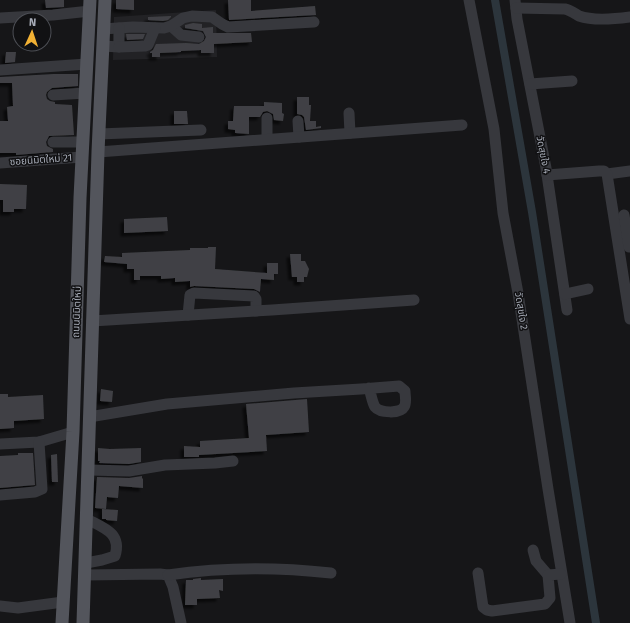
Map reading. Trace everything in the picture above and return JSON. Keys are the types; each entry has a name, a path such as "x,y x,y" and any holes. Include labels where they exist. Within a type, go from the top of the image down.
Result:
{"main road":[{"name":"ถนนนิมิตใหม่","path":"83,623 89,470 92,321 105,0"},
{"name":"ถนนนิมิตใหม่","path":"62,623 73,432 82,157 90,6"}],"street":[{"name":"วัดสุขใจ 2","path":"469,0 494,129 503,214 518,293 561,574 570,623"},
{"path":"515,4 572,10 579,16 591,18 612,19 630,17"},
{"name":"วัดสุขใจ 4","path":"515,4 547,175 567,310"},
{"path":"0,18 53,15 90,6"},
{"path":"104,30 171,26 183,18 192,16 212,17 228,27 314,22"},
{"path":"171,26 181,36 199,37"},
{"path":"119,28 120,47"},
{"path":"103,46 120,47 148,45 155,28"},
{"path":"0,70 87,64"},
{"path":"530,84 572,81"},
{"path":"53,95 85,93"},
{"path":"349,114 350,132"},
{"path":"267,118 267,139"},
{"path":"298,121 299,137"},
{"path":"98,152 350,132 462,125"},
{"path":"99,134 201,130"},
{"path":"52,142 83,142"},
{"name":"ซอยนิมิตใหม่ 21","path":"0,163 82,157"},
{"path":"547,175 604,171 607,174 623,216 629,247"},
{"path":"607,174 630,171"},
{"path":"623,216 630,316"},
{"path":"565,294 588,289"},
{"path":"188,315 190,295 194,293 254,296 256,299 256,311"},
{"path":"92,321 414,300"},
{"path":"89,417 167,404 369,388"},
{"path":"0,444 39,442 73,432"},
{"path":"0,495 35,492 42,489 39,442"},
{"path":"89,470 132,471 165,464 215,463 233,461"},
{"path":"86,569 102,560 115,556 117,548 116,540 111,532 87,519"},
{"path":"478,573 483,607 487,610 492,611 546,604 550,598 548,575 536,561 533,550"},
{"path":"86,569 168,575 197,571 265,568 331,573"},
{"path":"548,575 561,574"},
{"path":"168,575 181,623"},
{"path":"0,606 18,608 63,602"}],"shaded area":[{"path":"216,10 217,57 113,60 114,17"}],"building":[{"path":"45,0 64,0 64,7 46,8"},
{"path":"116,0 134,0 134,10 116,9"},
{"path":"228,0 251,0 251,11 315,6 316,15 229,20"},
{"path":"171,16 168,20 163,21 148,20 148,17"},
{"path":"193,23 202,24 202,28 213,27 213,33 251,33 252,42 214,44 214,53 201,53 201,50 181,51 160,53 160,57 152,57 152,53 150,52 156,44 199,44 204,41 206,37 203,31 185,28 185,25"},
{"path":"126,34 145,34 143,39 127,40"},
{"path":"6,52 16,52 15,62 5,63"},
{"path":"78,74 78,86 52,88 46,95 47,99 55,102 55,104 72,105 74,135 49,136 46,142 47,146 53,149 53,152 16,155 16,153 0,153 0,121 8,121 7,107 13,106 12,83 0,83 0,77"},
{"path":"297,97 309,97 309,105 311,105 310,121 316,121 316,127 321,126 321,128 306,130 304,117 297,114"},
{"path":"264,102 282,103 282,113 284,114 283,121 274,120 273,114 267,111 263,112 260,117 249,117 249,134 235,133 235,130 228,129 228,121 233,121 234,106 264,106"},
{"path":"174,111 187,111 188,124 174,124"},
{"path":"0,184 27,185 26,209 14,209 14,212 3,212 3,200 0,200"},
{"path":"167,217 168,231 124,233 124,219"},
{"path":"216,247 215,269 267,273 267,263 278,263 278,274 274,274 274,280 261,279 260,292 254,289 190,287 190,281 175,282 175,278 161,279 161,276 140,276 140,280 134,280 134,269 127,269 127,264 104,262 105,256 122,257 122,253 190,250 190,248"},
{"path":"290,254 301,254 301,261 305,261 309,269 307,277 304,277 304,282 297,282 297,277 292,277"},
{"path":"101,389 113,391 112,402 100,401"},
{"path":"0,394 8,394 8,397 43,395 44,419 14,421 14,428 0,429"},
{"path":"307,399 309,432 266,435 267,451 184,457 184,446 200,447 200,441 249,438 246,404"},
{"path":"98,448 141,448 141,462 129,464 99,463"},
{"path":"18,453 33,453 35,485 0,488 0,456 18,455"},
{"path":"57,454 58,482 52,482 51,455"},
{"path":"142,476 143,488 119,486 118,498 107,497 106,509 95,508 97,477 129,478"},
{"path":"102,509 118,510 117,521 102,519"},
{"path":"201,578 201,580 223,579 223,591 219,590 220,598 197,599 197,605 185,605 186,580"}],"waterway":[{"path":"495,0 532,212 596,623"}]}
